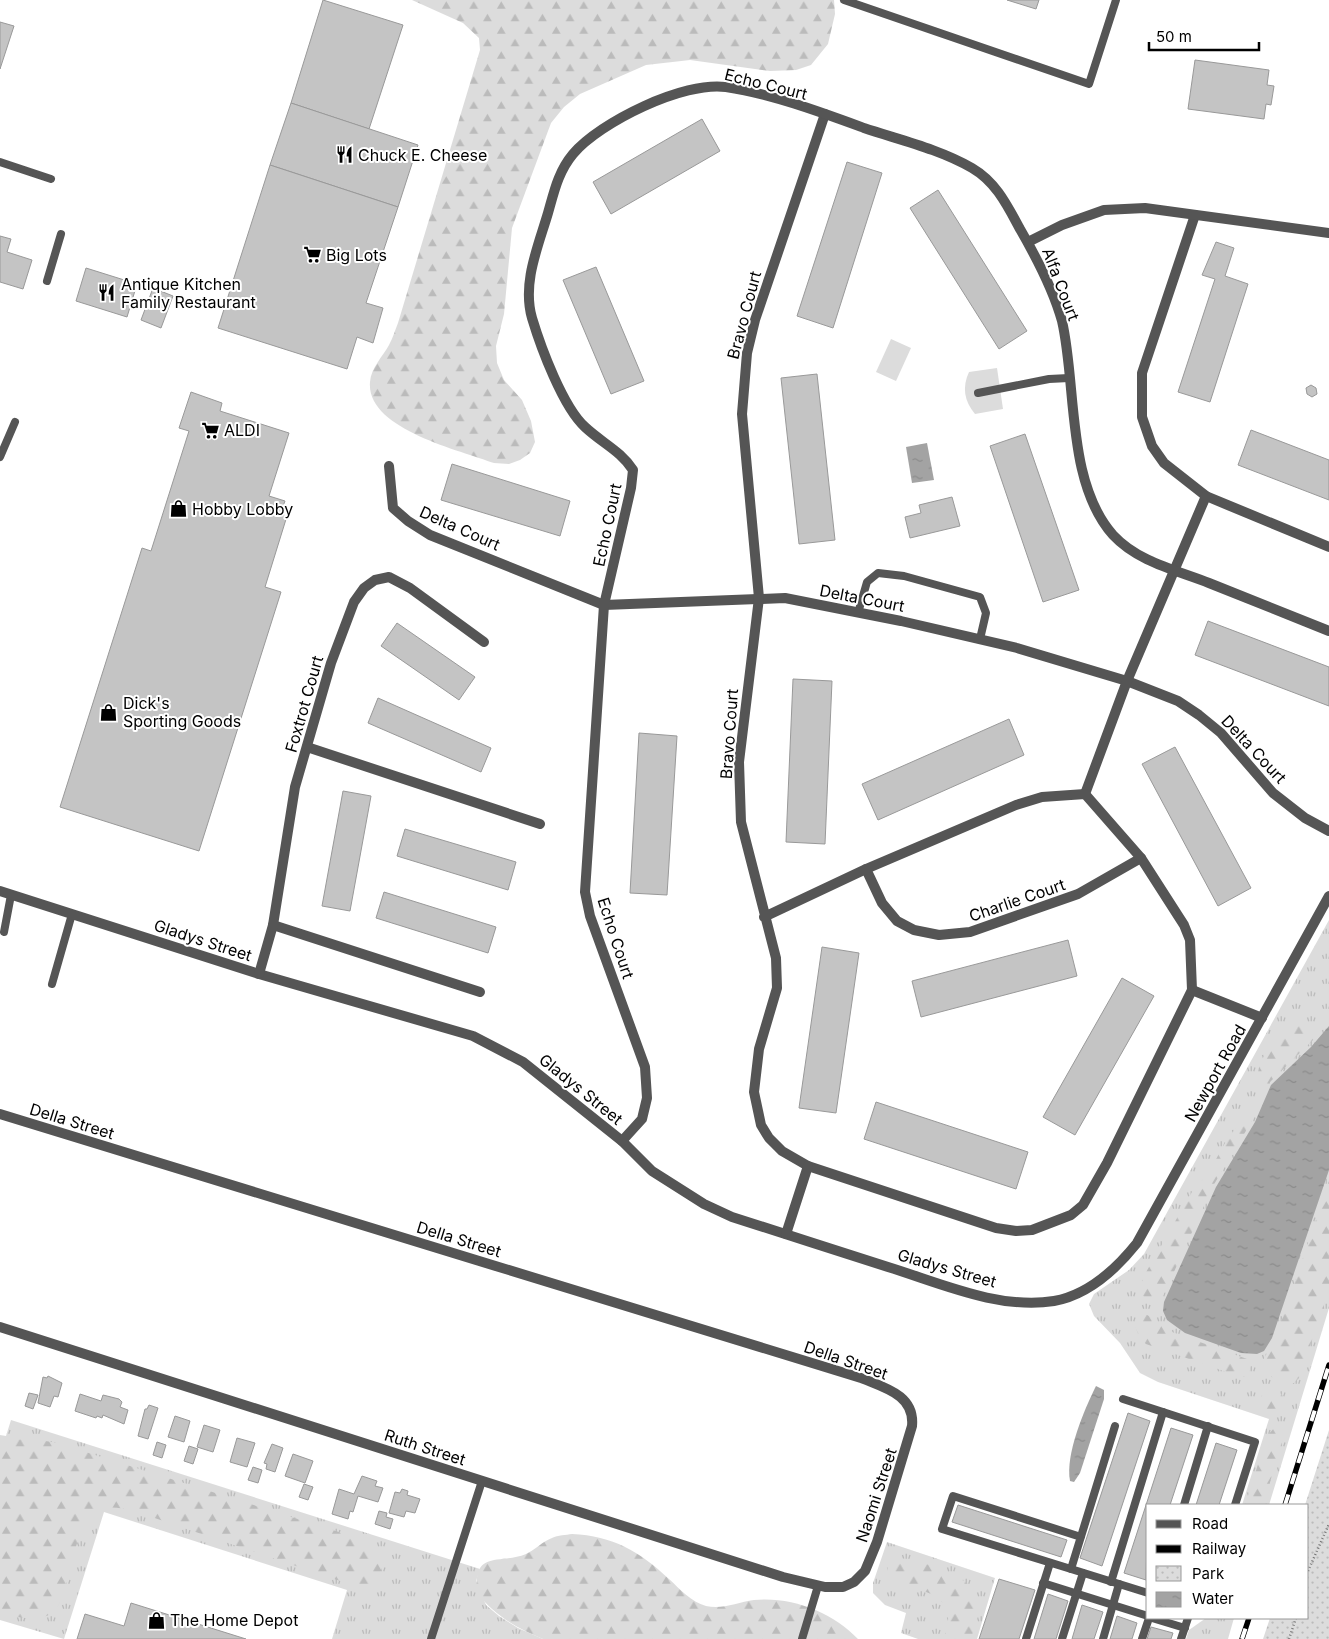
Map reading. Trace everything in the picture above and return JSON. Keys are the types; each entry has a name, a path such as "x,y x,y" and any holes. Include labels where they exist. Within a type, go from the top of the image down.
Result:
{"street":[{"name":"Echo Court","path":"622,1141 642,1119 647,1098 645,1067 590,916 585,892 604,605 631,488 633,470 626,458 584,426 557,383 541,343 527,297 530,278 558,175 574,152 602,130 643,107 682,90 724,86 825,114"},
{"name":"Bravo Court","path":"808,1166 782,1151 769,1138 761,1125 756,1109 754,1092 759,1049 777,988 776,958 741,822 739,762 759,598 742,414 743,383 747,353 755,320 825,114"},
{"name":"Alfa Court","path":"825,114 943,155 974,169 999,190 1028,242 1061,319 1070,378 1075,431 1082,465 1091,496 1101,518 1114,535 1131,550 1148,561 1329,631"},
{"path":"1028,242 1062,225 1104,210 1145,208 1329,233"},
{"path":"1195,215 1142,373 1141,395 1145,424 1152,446 1164,463 1206,496 1329,546"},
{"name":"Delta Court","path":"389,466 393,508 408,521 430,534 604,605 785,598 980,639 1064,661 1127,681 1178,701 1199,715 1222,733 1273,793 1305,818 1329,831"},
{"path":"1085,794 1127,681 1206,496"},
{"name":"Foxtrot Court","path":"259,974 273,925 295,786 344,627 354,602 364,588 375,580 389,577 410,588 484,642"},
{"path":"306,747 540,824"},
{"path":"786,1234 808,1166 983,1224 1016,1232 1032,1230 1071,1214 1083,1204 1107,1163 1192,990 1190,940 1184,925 1141,858 1085,794"},
{"path":"764,917 866,869 1016,805 1042,797 1085,794"},
{"name":"Charlie Court","path":"866,869 882,904 897,921 914,930 939,935 970,932 1078,894 1141,858"},
{"name":"Gladys Street","path":"0,891 259,974 473,1036 523,1062 622,1141 652,1171 704,1204 732,1216 786,1234 949,1286 1020,1303 1056,1301 1079,1292 1100,1279 1122,1261"},
{"name":"Newport Road","path":"1122,1261 1138,1243 1153,1217 1329,896"},
{"path":"273,925 480,992"},
{"path":"1192,990 1262,1018"},
{"name":"Della Street","path":"0,1114 861,1378 882,1386 906,1401"},
{"name":"Ruth Street","path":"0,1327 783,1577 818,1586 843,1586"},
{"name":"Naomi Street","path":"843,1586 854,1582 865,1571 877,1542 912,1426 913,1415 906,1401"}],"lane":[{"path":"844,0 844,2 1089,84 1116,0"},
{"path":"0,162 51,179"},
{"path":"47,281 62,234"},
{"path":"978,393 1049,379 1070,378"},
{"path":"0,457 15,422"},
{"path":"858,613 867,582 878,573 904,576 980,597 986,613 980,639"},
{"path":"4,932 11,895"},
{"path":"52,984 72,914"},
{"path":"1123,1399 1255,1442 1235,1504"},
{"path":"1111,1582 1163,1412"},
{"path":"1071,1569 1115,1426"},
{"path":"1184,1504 1208,1426"},
{"path":"431,1639 482,1481"},
{"path":"1081,1537 953,1496 942,1529 1146,1593"},
{"path":"1026,1639 1050,1563"},
{"path":"1062,1639 1083,1573"},
{"path":"1043,1584 1146,1616"},
{"path":"1103,1639 1119,1584"},
{"path":"802,1639 818,1586"},
{"path":"1142,1639 1149,1619"},
{"path":"1156,1619 1184,1628"},
{"path":"1181,1639 1188,1619"}],"path":[{"path":"1309,1569 1329,1524"},
{"path":"1289,1639 1296,1619"}],"green space":[{"path":"412,0 834,0 835,14 828,44 811,65 796,70 770,71 690,60 646,65 580,94 564,107 551,123 512,228 504,314 496,346 497,363 504,380 522,400 531,421 535,442 530,453 520,460 509,464 494,463 418,435 399,425 383,413 373,398 371,377 398,323 480,50 479,38 463,23"},
{"path":"891,339 911,348 896,381 876,372"},
{"path":"997,368 1003,409 975,414 968,404 965,394 965,383 969,372"},
{"path":"1329,920 1329,1308 1269,1504 1242,1504 1269,1419 1158,1382 1140,1373 1120,1343 1094,1316 1089,1304 1094,1294 1129,1270 1144,1254"},
{"path":"1301,1023 1312,1026 1315,1035 1313,1040 1269,1083 1262,1086 1258,1081 1258,1072 1265,1054 1278,1039"},
{"path":"1250,1108 1255,1111 1253,1119 1213,1186 1163,1296 1156,1302 1147,1301 1141,1288 1145,1274 1192,1192 1209,1172 1225,1143"},
{"path":"1329,1182 1329,1290 1299,1378 1294,1383 1283,1384 1265,1373 1262,1362 1275,1339"},
{"path":"1147,1315 1172,1332 1247,1359 1251,1363 1249,1374 1245,1377 1238,1376 1146,1344 1140,1339 1135,1326 1140,1316"},
{"path":"1272,1390 1281,1393 1284,1402 1281,1411 1272,1414 1263,1411 1260,1402 1263,1393"},
{"path":"11,1420 480,1569 476,1581 486,1605 518,1628 543,1639 332,1639 347,1590 104,1512 64,1639 0,1620 0,1435 6,1436"},
{"path":"1275,1427 1282,1431 1283,1439 1263,1504 1245,1504 1267,1436"},
{"path":"1329,1430 1329,1639 1263,1639 1270,1619 1309,1619 1309,1504 1305,1504"},
{"path":"0,1439 40,1440 57,1443 342,1533 369,1546 381,1558 382,1566 379,1574 371,1584 349,1584 134,1511 111,1507 104,1508 93,1514 83,1528 75,1549 62,1598 52,1613 40,1618 33,1618 19,1617 0,1612"},
{"path":"572,1534 600,1538 625,1547 647,1560 686,1595 706,1606 718,1607 768,1599 797,1603 836,1621 858,1639 543,1639 499,1615 477,1593 479,1570 484,1564 490,1561 526,1554 549,1539"},
{"path":"887,1542 995,1578 977,1639 918,1639 901,1633 906,1613 885,1605 873,1593 873,1583"},
{"path":"898,1558 943,1570 965,1581 972,1588 977,1596 979,1607 971,1639 944,1639 948,1616 946,1607 941,1601 925,1591 889,1578 887,1574 888,1564"},
{"path":"1205,1619 1234,1619 1228,1639 1186,1639 1189,1630"}],"water":[{"path":"927,443 934,480 912,483 906,447"},
{"path":"1329,1026 1329,1170 1272,1338 1264,1351 1257,1354 1241,1353 1185,1333 1167,1320 1163,1311 1164,1302 1216,1187 1255,1122 1271,1085 1311,1047"},
{"path":"1096,1386 1104,1390 1104,1399 1080,1473 1074,1482 1070,1481 1069,1470 1073,1446 1081,1420"}],"building":[{"path":"323,0 403,25 369,129 291,103"},
{"path":"1007,0 1039,0 1036,9"},
{"path":"0,22 14,26 0,69"},
{"path":"1195,60 1269,70 1267,85 1274,86 1271,105 1266,104 1264,119 1188,109"},
{"name":"Chuck E. Cheese","path":"291,103 418,145 398,207 270,165"},
{"path":"702,119 720,151 611,214 593,182"},
{"path":"847,162 882,173 833,328 797,316"},
{"name":"Big Lots","path":"270,165 398,207 366,303 383,308 373,343 357,337 347,369 218,328"},
{"path":"938,190 1027,331 999,349 910,208"},
{"path":"0,236 11,239 7,252 32,260 23,289 0,282"},
{"path":"1216,242 1234,248 1225,276 1248,284 1210,402 1178,392 1215,279 1202,275"},
{"path":"596,267 644,381 611,394 563,280"},
{"name":"Antique Kitchen Family Restaurant","path":"86,268 137,284 127,317 76,301"},
{"path":"153,288 173,296 161,328 141,320"},
{"path":"817,374 835,540 799,544 781,378"},
{"path":"1311,385 1316,388 1317,394 1312,397 1307,394 1306,388"},
{"path":"191,392 222,403 220,411 289,433 269,496 285,501 280,514 287,516 265,587 281,592 199,851 60,807 142,548 151,551 189,431 179,428"},
{"path":"1251,430 1329,460 1329,500 1238,465"},
{"path":"1025,434 1079,590 1043,602 990,446"},
{"path":"452,464 570,501 560,536 441,500"},
{"path":"952,497 960,526 910,538 905,517 921,513 919,505"},
{"path":"1208,621 1329,667 1329,706 1195,655"},
{"path":"397,623 475,677 459,700 381,646"},
{"path":"793,679 832,681 825,844 786,842"},
{"path":"378,698 491,748 481,772 368,723"},
{"path":"1009,719 1024,755 878,820 862,784"},
{"path":"639,733 677,736 667,895 630,893"},
{"path":"1175,747 1251,888 1218,906 1142,764"},
{"path":"343,791 371,796 350,911 322,906"},
{"path":"405,829 516,862 508,890 397,856"},
{"path":"384,892 496,927 488,953 376,918"},
{"path":"1068,940 1077,976 921,1017 912,981"},
{"path":"822,947 859,953 836,1113 799,1108"},
{"path":"1122,978 1154,996 1075,1135 1043,1117"},
{"path":"876,1102 1028,1152 1016,1189 864,1139"},
{"path":"48,1376 62,1383 58,1397 54,1396 50,1407 38,1403 43,1377 47,1378"},
{"path":"29,1393 38,1395 33,1409 25,1406"},
{"path":"80,1394 101,1401 103,1395 119,1399 122,1402 120,1407 128,1410 124,1424 103,1415 102,1418 97,1416 96,1418 75,1411"},
{"path":"149,1405 158,1408 148,1439 138,1436 145,1409"},
{"path":"1128,1413 1150,1421 1102,1566 1080,1558"},
{"path":"175,1416 190,1421 184,1442 168,1437"},
{"path":"204,1425 220,1430 213,1452 197,1447"},
{"path":"1171,1428 1193,1435 1170,1504 1146,1504"},
{"path":"237,1438 255,1443 247,1467 230,1462"},
{"path":"157,1442 166,1445 162,1458 153,1455"},
{"path":"1216,1443 1237,1450 1219,1504 1196,1504"},
{"path":"272,1444 283,1448 275,1472 266,1469 267,1464 264,1463"},
{"path":"189,1446 198,1449 193,1464 184,1461"},
{"path":"293,1454 313,1461 305,1483 285,1476"},
{"path":"253,1467 262,1470 258,1483 248,1480"},
{"path":"362,1476 377,1481 375,1486 383,1488 378,1502 358,1496 353,1512 350,1511 348,1519 332,1514 339,1489 354,1494"},
{"path":"304,1484 313,1487 308,1500 299,1497"},
{"path":"402,1489 408,1491 407,1495 420,1499 415,1513 406,1511 404,1517 389,1513 395,1492 400,1493"},
{"path":"958,1505 1067,1540 1061,1557 952,1522"},
{"path":"1146,1505 1146,1580 1124,1573"},
{"path":"379,1511 387,1513 386,1517 393,1519 390,1529 375,1524"},
{"path":"999,1579 1035,1590 1019,1639 979,1639"},
{"path":"1048,1594 1068,1601 1056,1639 1034,1639"},
{"name":"The Home Depot","path":"131,1603 246,1639 77,1639 85,1614 124,1626"},
{"path":"1082,1605 1103,1612 1094,1639 1072,1639"},
{"path":"1117,1616 1137,1623 1132,1639 1110,1639"},
{"path":"1151,1627 1173,1633 1171,1639 1147,1639"}],"railway":[{"path":"1285,1504 1329,1365"},
{"path":"1242,1639 1249,1619"}],"place":[{"name":"Chuck E. Cheese","path":"344,155"},
{"name":"Big Lots","path":"312,255"},
{"name":"Antique Kitchen Family Restaurant","path":"107,293"},
{"name":"ALDI","path":"210,430"},
{"name":"Hobby Lobby","path":"178,509"},
{"name":"Dick's Sporting Goods","path":"109,712"},
{"name":"The Home Depot","path":"156,1620"}]}
